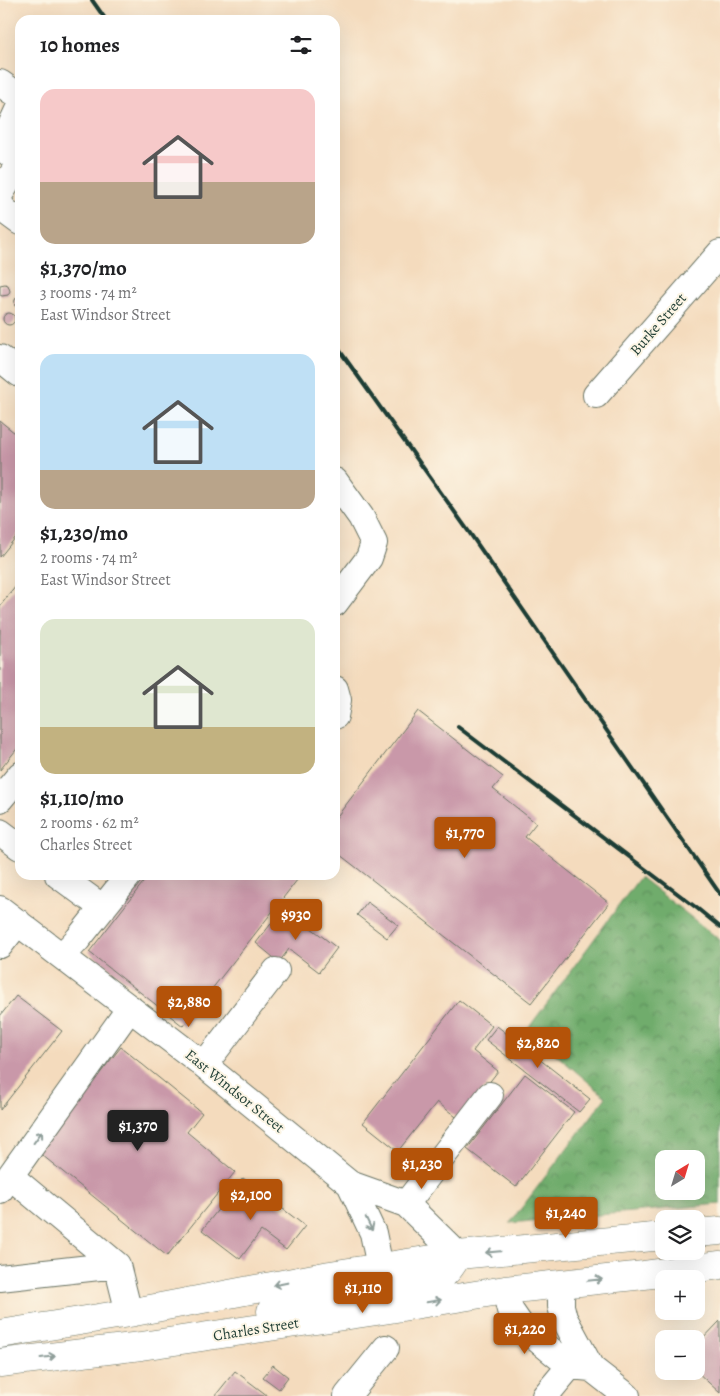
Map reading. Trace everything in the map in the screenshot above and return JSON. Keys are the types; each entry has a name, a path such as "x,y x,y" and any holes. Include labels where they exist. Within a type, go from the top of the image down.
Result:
{"main road":[{"path":"705,1232 720,1231"},
{"path":"0,1334 330,1275 458,1255 655,1237"},
{"path":"505,1290 517,1274 539,1265 655,1249"},
{"path":"223,1334 233,1324 253,1315 306,1302 433,1282 444,1276 458,1255"},
{"name":"Charles Street","path":"0,1363 141,1346 505,1290 720,1265"}],"street":[{"path":"0,83 15,94"},
{"path":"15,116 0,147 15,158"},
{"path":"0,194 15,170"},
{"path":"0,204 4,211 15,219"},
{"name":"Burke Street","path":"596,395 720,253"},
{"path":"0,358 15,370"},
{"path":"340,488 361,516 374,543 369,558 340,596"},
{"path":"0,799 15,781"},
{"path":"0,832 15,843"},
{"path":"65,880 103,908"},
{"path":"62,956 126,880"},
{"path":"0,945 9,916"},
{"name":"East Windsor Street","path":"9,916 204,1065 350,1184 406,1204 458,1255"},
{"path":"204,1065 276,971"},
{"path":"129,1312 117,1266 5,1183 130,1008"},
{"path":"406,1204 490,1095"},
{"name":"East Windsor Street","path":"350,1184 373,1233 380,1267"},
{"path":"0,1278 117,1266"},
{"path":"564,1284 561,1306 581,1367"},
{"path":"505,1290 510,1310 521,1326 627,1396"},
{"path":"347,1396 386,1348"},
{"path":"545,1396 581,1367"}],"green space":[{"path":"640,877 720,940 720,1204 510,1223 606,1097 527,1030"}],"building":[{"path":"0,285 8,285 10,291 8,295 2,296 0,295"},
{"path":"7,313 11,313 15,319 11,325 7,325 3,321 3,317"},
{"path":"0,421 15,433 15,538 0,557"},
{"path":"15,587 15,751 0,770 0,606"},
{"path":"418,711 503,777 493,789 536,823 525,837 609,903 531,1003 340,855 340,812"},
{"path":"145,880 297,880 183,1026 89,952"},
{"path":"367,902 398,925 387,938 357,915"},
{"path":"284,907 337,948 319,972 289,949 279,962 256,943"},
{"path":"16,996 62,1031 0,1110 0,1016"},
{"path":"459,1000 492,1026 473,1051 498,1071 460,1120 437,1102 398,1151 363,1123"},
{"path":"497,1026 590,1099 579,1112 486,1040"},
{"path":"121,1047 202,1113 187,1132 235,1172 167,1256 37,1151"},
{"path":"525,1074 574,1112 516,1187 467,1149"},
{"path":"243,1178 305,1226 286,1250 261,1231 240,1259 202,1230"},
{"path":"720,1321 720,1393 705,1379 705,1337"},
{"path":"273,1365 288,1377 279,1389 263,1377"},
{"path":"235,1371 268,1396 215,1396"}],"railway":[{"path":"92,0 102,15"},
{"path":"340,351 469,532 720,894"},
{"path":"458,727 720,927"}]}
